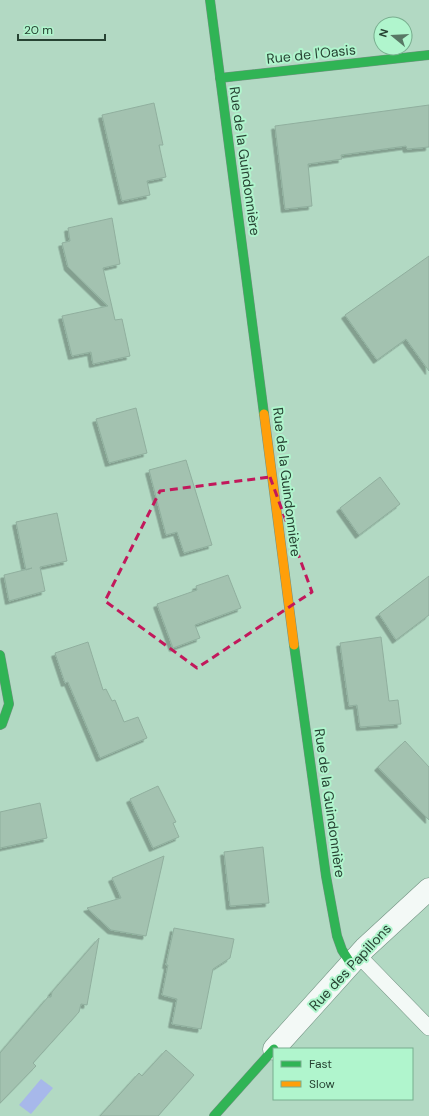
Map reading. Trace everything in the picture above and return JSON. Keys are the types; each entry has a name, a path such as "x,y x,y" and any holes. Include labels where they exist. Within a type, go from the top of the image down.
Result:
{"street":[{"name":"Rue de la Guindonnière","path":"210,0 301,699 326,876 337,936 342,950 355,960"},
{"name":"Rue de l'Oasis","path":"220,78 429,55"},
{"path":"0,655 9,704 2,724 0,725"},
{"name":"Rue des Papillons","path":"275,1048 365,948 429,889"},
{"name":"Rue des Papillons","path":"214,1116 273,1050"}],"lane":[{"path":"355,960 429,1028"}],"highlighted area":[{"path":"270,477 312,592 197,668 105,601 160,491"}],"water":[{"path":"41,1079 53,1088 31,1114 19,1105"}],"building":[{"path":"154,103 163,145 159,145 166,177 147,181 150,195 122,201 102,115"},
{"path":"429,105 429,147 407,149 406,146 341,155 342,159 308,164 312,206 285,209 275,126"},
{"path":"112,218 120,264 103,268 115,320 122,319 130,356 93,364 91,352 72,356 62,316 108,306 68,267 62,243 70,241 68,228"},
{"path":"429,256 429,371 406,339 377,360 345,315"},
{"path":"136,408 147,453 109,463 96,419"},
{"path":"186,460 212,545 184,553 177,532 166,535 149,470"},
{"path":"380,477 400,504 359,535 340,508"},
{"path":"57,513 67,561 40,567 45,591 9,601 4,575 26,570 16,522"},
{"path":"228,575 241,608 195,625 200,638 173,648 157,604 197,590 196,586"},
{"path":"429,576 429,615 396,640 379,614"},
{"path":"381,637 389,701 398,700 401,724 360,727 357,705 349,706 340,643"},
{"path":"88,642 103,690 106,689 112,701 115,700 124,722 138,717 147,738 100,758 68,682 65,683 55,653"},
{"path":"405,741 429,767 429,820 378,767"},
{"path":"158,786 176,822 173,823 179,837 153,848 130,799"},
{"path":"40,803 47,838 0,848 0,812"},
{"path":"263,847 269,903 230,906 224,852"},
{"path":"164,856 146,936 111,930 87,908 121,898 112,878"},
{"path":"174,928 234,939 230,958 213,969 201,1029 172,1024 177,999 162,995 168,965 166,965"},
{"path":"99,938 87,1005 81,1004 79,1012 33,1063 36,1066 0,1103 0,1053 48,997 51,997 52,992"},
{"path":"166,1050 194,1075 158,1116 100,1116 139,1073 142,1076"}],"traffic: fast":[{"path":"210,0 264,414"},
{"path":"220,78 429,55"},
{"path":"294,645 326,876 337,936 342,950 351,964"},
{"path":"0,655 9,704 2,724 0,725"},
{"path":"214,1116 273,1050"}],"traffic: slow":[{"path":"264,414 294,645"}]}
